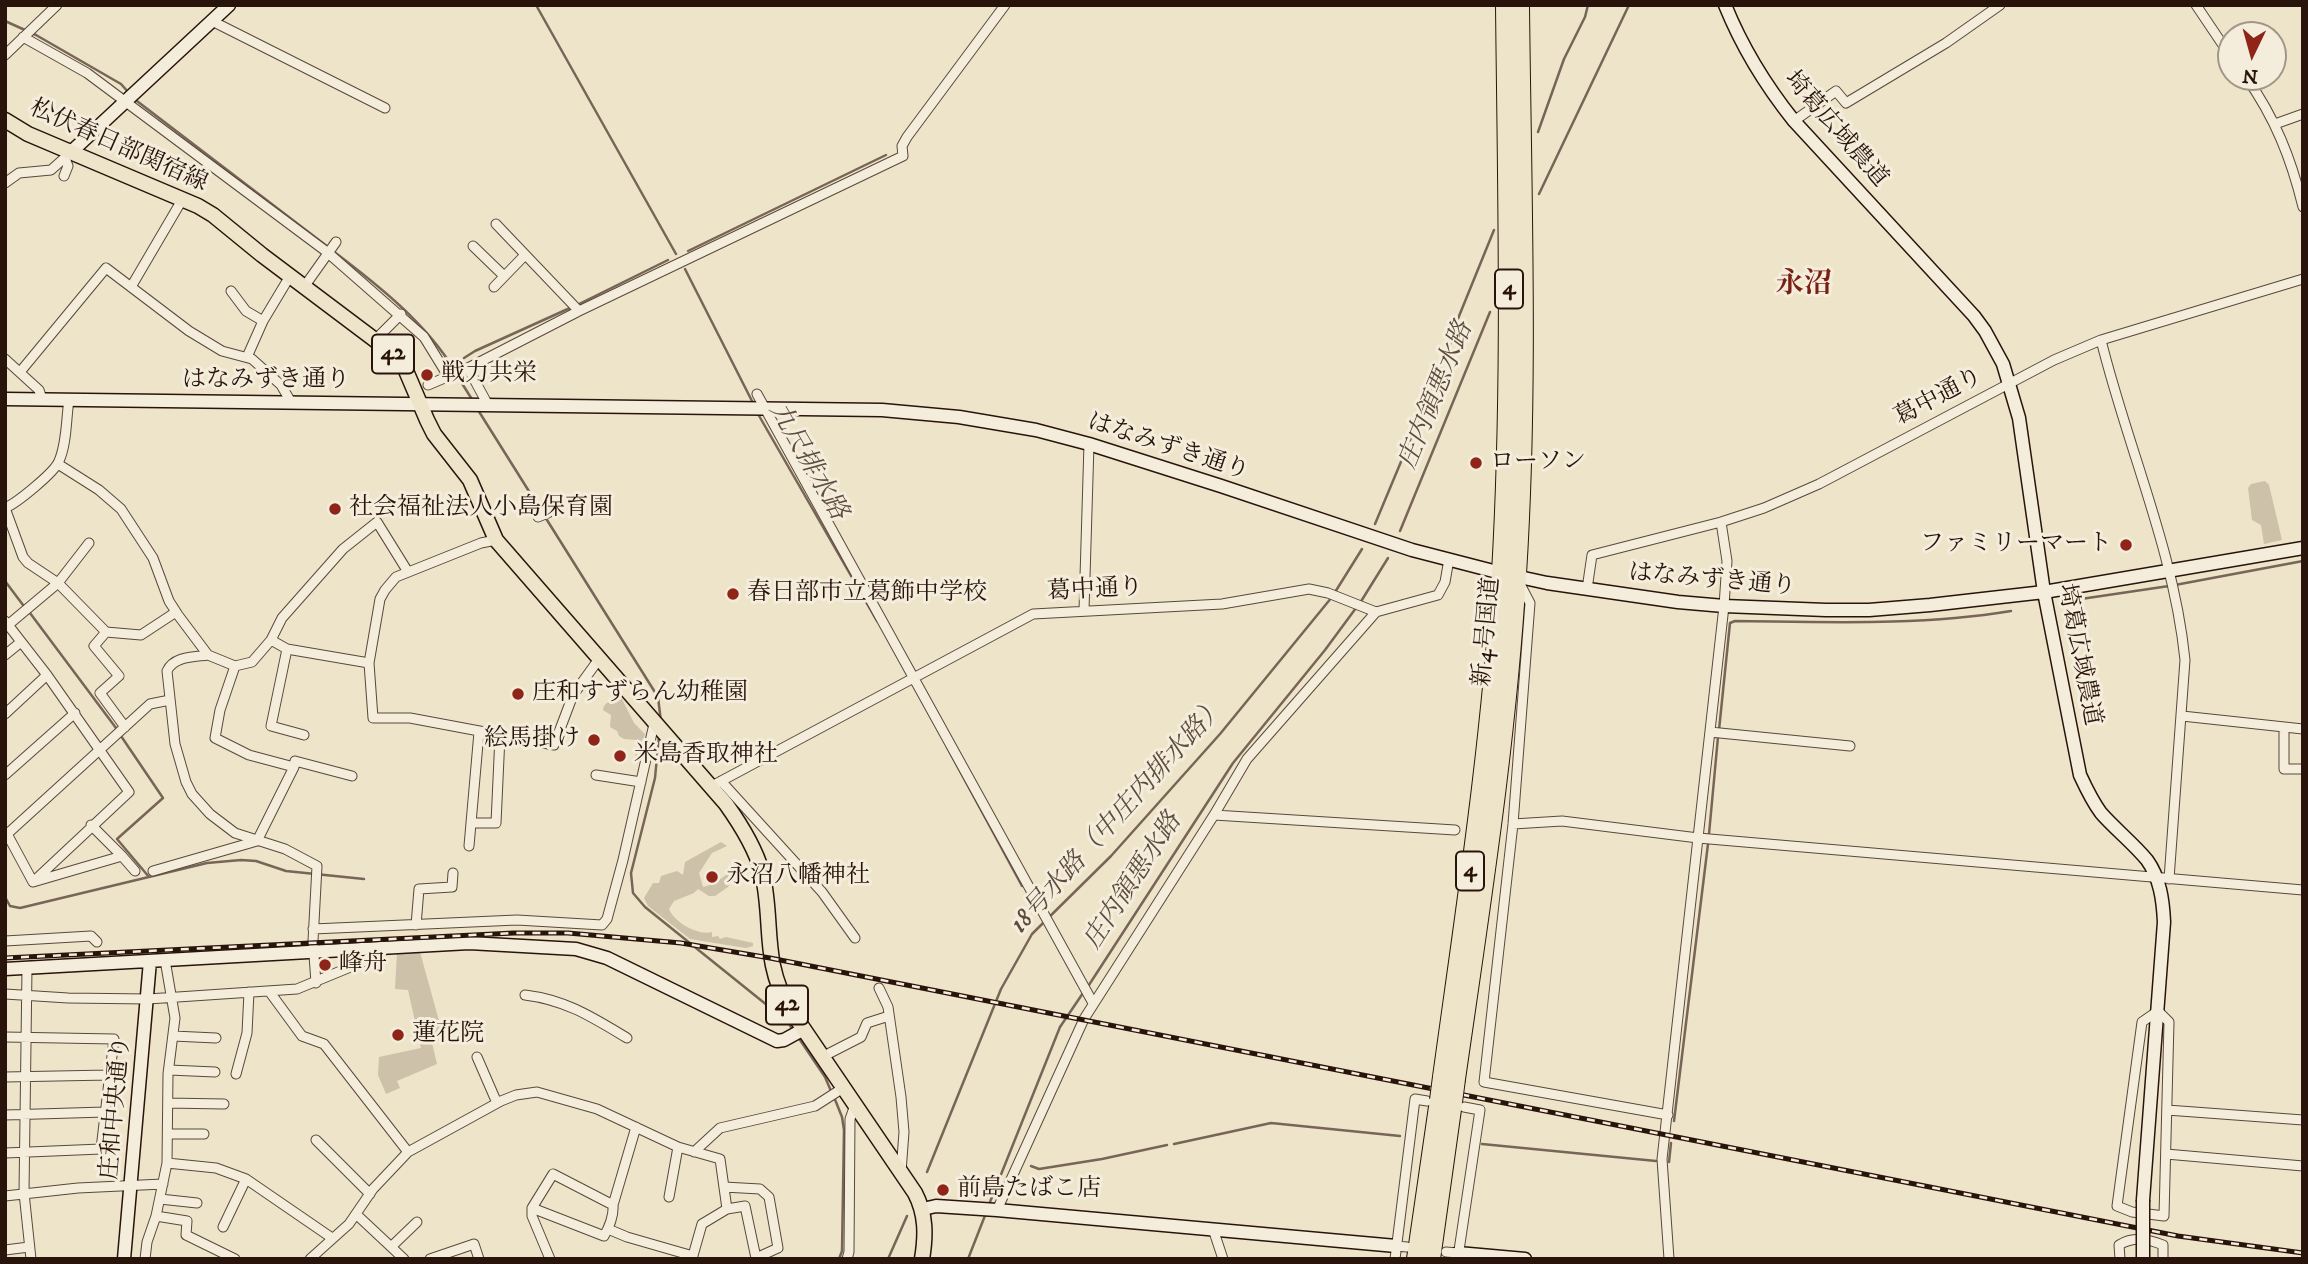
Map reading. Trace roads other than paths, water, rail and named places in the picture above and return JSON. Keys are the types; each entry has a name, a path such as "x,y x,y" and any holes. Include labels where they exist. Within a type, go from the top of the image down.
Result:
{"highway":[{"name":"新4号国道","path":"1505,5 1509,575"},
{"name":"新4号国道","path":"1448,1256 1446,1102 1502,737 1509,575 1524,371 1520,5"},
{"name":"新4号国道","path":"1404,1253 1446,1102"}],"main road":[{"name":"松伏春日部関宿線","path":"5,120 68,155 213,215 375,340 404,366 434,434 475,489 496,540 671,743 715,784 737,820 756,856 764,887 772,970 782,997 901,1172 923,1209 925,1235 922,1259"}],"street":[{"path":"5,55 57,5"},
{"path":"428,385 903,156 902,146 907,137 1005,5"},
{"name":"埼葛広域農道","path":"1725,5 1743,45 1775,97 1974,316 1993,344 2010,383 2019,418 2044,592 2080,775 2101,812 2163,878 2160,888 2164,922 2143,1200 2143,1259"},
{"path":"1794,121 1836,91 1846,103 1946,43 2000,5"},
{"path":"2196,5 2217,36"},
{"path":"5,183 19,173 51,170 227,6"},
{"path":"212,21 385,108"},
{"path":"27,34 129,99 331,247 424,337 452,375"},
{"path":"2254,91 2275,124 2288,154 2303,207"},
{"path":"2275,124 2303,114"},
{"path":"64,176 68,155"},
{"path":"131,287 182,200"},
{"path":"496,223 579,311"},
{"path":"473,246 504,276"},
{"path":"304,287 331,247"},
{"path":"494,287 525,255"},
{"path":"20,372 106,268 189,331 222,351 252,359 281,385 291,402"},
{"path":"247,357 263,321 290,276"},
{"name":"葛中通り","path":"1587,589 1590,559 1596,554 1721,522 1764,508 1819,484 2054,360 2101,340 2303,279"},
{"path":"231,290 246,311 263,321"},
{"path":"375,340 401,315"},
{"path":"2101,340 2170,576 2185,660 2182,716 2163,878"},
{"path":"5,359 39,390 42,399"},
{"path":"468,368 488,405"},
{"path":"757,394 759,409 914,677 1091,1000"},
{"name":"はなみずき通り","path":"5,399 882,410 959,417 1015,425 1089,444 1381,541 1509,575 1633,597 1724,606 1869,610 1984,600 2170,576 2303,548"},
{"path":"69,400 58,464 16,503 5,508 23,557 58,583 106,632 141,635 176,612"},
{"path":"1084,610 1089,444"},
{"path":"58,464 99,490 121,509 146,546 176,612 208,655 235,666 252,662 271,640 282,618 343,548 377,522 408,572"},
{"path":"538,517 548,513"},
{"path":"1669,1259 1662,1159 1724,606 1727,561 1721,522"},
{"path":"496,540 481,543 396,577 384,590 380,599 369,663 373,718 410,718 554,745 573,695 599,659"},
{"path":"33,882 129,792 75,713 7,623 58,583 89,543"},
{"path":"997,1210 1091,1000 1214,815 1247,759 1376,612 1438,595 1449,559"},
{"path":"1509,575 1530,603 1513,824 1484,1082 1668,1115"},
{"name":"葛中通り","path":"715,784 1033,614 1222,604 1309,589 1328,593 1376,612"},
{"path":"106,632 94,646 119,676 100,693 125,727"},
{"path":"271,640 287,649 369,663"},
{"path":"5,655 21,642"},
{"path":"287,649 271,726 304,734"},
{"path":"208,655 177,660 170,665 167,681 178,754 186,782 192,794 224,827 285,849 317,866 313,929 316,983"},
{"path":"235,666 220,710 215,738 249,755 294,767"},
{"path":"5,714 47,676"},
{"path":"33,882 6,834 150,704 170,699"},
{"path":"5,775 75,713"},
{"path":"2182,716 2303,729"},
{"path":"313,929 517,920 602,925 607,919 623,860 654,724"},
{"path":"2284,727 2284,769 2303,769"},
{"path":"470,846 479,732"},
{"path":"1710,732 1850,746"},
{"path":"471,823 496,823 500,736"},
{"path":"153,871 257,841 295,761 352,776"},
{"path":"596,775 641,782"},
{"path":"715,784 822,892 855,937"},
{"path":"1214,815 1455,830"},
{"path":"1513,824 1562,821 1698,838 2303,890"},
{"path":"91,825 135,871"},
{"path":"33,882 121,856"},
{"path":"416,925 419,889 452,887 453,873"},
{"path":"5,941 90,936 97,942"},
{"path":"5,969 469,943 547,947 591,952 607,958 767,1038 780,1041 804,1029"},
{"path":"5,994 148,999 296,989 365,961 379,949"},
{"path":"145,1259 146,1242 156,1216 167,1163 169,1070 175,1018 173,996 164,960"},
{"name":"庄和中央通り","path":"124,1259 150,961"},
{"path":"27,968 24,1193 31,1259"},
{"path":"879,988 888,1007 894,1039 904,1132 901,1172"},
{"path":"269,991 302,1036 324,1044 408,1152"},
{"path":"236,1074 247,1033 249,992"},
{"path":"525,995 547,998 576,1007 627,1038"},
{"path":"2158,1011 2169,1022 2167,1110 2164,1216 2132,1212 2117,1206 2142,1022 2158,1011"},
{"path":"822,1057 861,1037 867,1023 889,1016"},
{"path":"173,1036 216,1038"},
{"path":"5,1037 114,1039 101,1149 5,1153"},
{"path":"478,1057 497,1103"},
{"path":"169,1070 215,1072"},
{"path":"5,1077 109,1075"},
{"path":"694,1152 720,1128 815,1106 843,1088"},
{"path":"310,1259 357,1214 370,1194 408,1152 497,1103 516,1095 537,1092 597,1109 678,1147 720,1159 727,1209"},
{"path":"1446,1102 1480,1110 1448,1256 1525,1259"},
{"path":"168,1103 224,1104"},
{"path":"847,1259 850,1119 855,1105"},
{"path":"2167,1110 2303,1121"},
{"path":"5,1115 105,1112"},
{"path":"532,1208 604,1236 636,1126"},
{"path":"168,1134 204,1134"},
{"path":"316,1140 370,1194"},
{"path":"669,1197 678,1147"},
{"path":"2166,1154 2303,1166"},
{"path":"167,1163 216,1168 246,1179 332,1238"},
{"path":"550,1259 532,1216 532,1208 552,1174 612,1205"},
{"path":"223,1227 246,1179"},
{"path":"5,1196 78,1188 163,1184"},
{"path":"608,1229 693,1257 702,1224 727,1209 745,1206 756,1258 778,1248 769,1197 760,1189 724,1187"},
{"path":"160,1199 197,1203"},
{"path":"923,1209 936,1206 997,1210 1404,1253"},
{"path":"357,1214 404,1259"},
{"path":"156,1216 187,1221 186,1235 235,1259"},
{"path":"391,1247 417,1222"},
{"path":"1214,1234 1223,1259"},
{"path":"2120,1259 2119,1245 2135,1239 2163,1245 2163,1259"},
{"path":"429,1259 474,1244 479,1259"},
{"path":"5,1250 29,1247"}],"waterway":[{"name":"九尺排水路","path":"536,5 676,254"},
{"name":"18号水路（中庄内排水路）","path":"1538,132 1564,59 1585,17 1588,5"},
{"name":"庄内領悪水路","path":"1539,194 1629,5"},
{"path":"5,21 36,35 121,84 129,93"},
{"path":"133,98 328,247"},
{"path":"688,251 886,155"},
{"name":"18号水路（中庄内排水路）","path":"1375,524 1451,342 1494,230"},
{"path":"333,251 384,291 416,321 455,371"},
{"path":"577,305 668,260"},
{"name":"九尺排水路","path":"685,269 754,405"},
{"path":"464,358 570,308"},
{"name":"庄内領悪水路","path":"1400,531 1490,312"},
{"path":"458,377 473,401"},
{"path":"478,410 658,697 661,722"},
{"name":"九尺排水路","path":"758,414 877,621"},
{"name":"18号水路（中庄内排水路）","path":"927,1172 1001,989 1032,934 1111,856 1220,734 1332,597 1362,549"},
{"name":"庄内領悪水路","path":"1360,603 1388,558"},
{"path":"2175,585 2303,561"},
{"path":"5,581 23,605"},
{"path":"2081,599 2169,586"},
{"name":"庄内領悪水路","path":"1087,988 1233,763 1356,608"},
{"path":"1719,730 1730,623 1908,621 2011,611"},
{"path":"30,613 116,728"},
{"path":"121,736 163,798 117,839 149,877"},
{"path":"659,736 655,778 631,873 633,893 645,907 788,1022 792,1029"},
{"path":"1709,834 1718,737"},
{"name":"九尺排水路","path":"947,747 1022,886"},
{"path":"1674,1121 1708,844"},
{"path":"5,897 10,906 20,908 207,863 241,860 256,861 286,871 364,879"},
{"name":"庄内領悪水路","path":"988,1207 1060,1027 1083,993"},
{"path":"798,1037 825,1077 831,1091"},
{"path":"834,1097 844,1130 842,1251 839,1259"},
{"path":"1174,1144 1271,1123 1400,1136"},
{"path":"1669,1162 1671,1143"},
{"path":"1482,1144 1656,1161"},
{"path":"1031,1166 1039,1169 1167,1145"},
{"name":"庄内領悪水路","path":"968,1259 986,1213"},
{"name":"18号水路（中庄内排水路）","path":"888,1259 907,1216"}],"railway":[{"path":"5,958 514,933 568,933 681,943 770,958 2178,1236 2303,1253"}],"place":[{"name":"戦力共栄","path":"427,375"},
{"name":"ローソン","path":"1476,463"},
{"name":"社会福祉法人小島保育園","path":"335,509"},
{"name":"ファミリーマート","path":"2126,545"},
{"name":"春日部市立葛飾中学校","path":"733,594"},
{"name":"庄和すずらん幼稚園","path":"518,694"},
{"name":"絵馬掛け","path":"594,740"},
{"name":"米島香取神社","path":"620,756"},
{"name":"永沼八幡神社","path":"712,877"},
{"name":"峰舟","path":"325,965"},
{"name":"蓮花院","path":"398,1035"},
{"name":"前島たばこ店","path":"943,1190"}],"district":[{"name":"永沼","path":"1804,286"}]}
